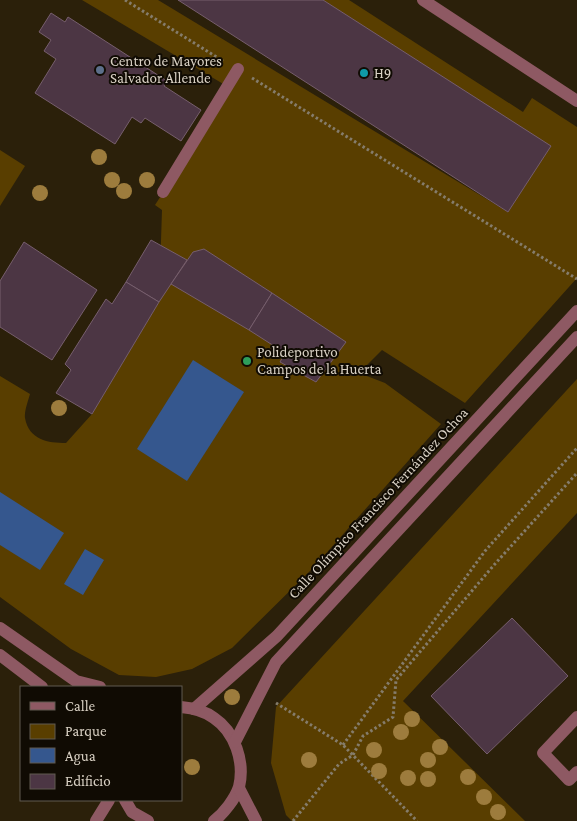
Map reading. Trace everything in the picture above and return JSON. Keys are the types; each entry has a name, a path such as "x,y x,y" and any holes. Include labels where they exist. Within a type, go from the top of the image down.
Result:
{"street":[{"path":"423,0 577,101"},
{"path":"163,192 238,70"},
{"name":"Calle Olímpico Francisco Fernández Ochoa","path":"187,708 277,636 577,311"},
{"path":"235,742 276,662 577,337"},
{"path":"0,628 76,682 95,686"},
{"path":"0,654 41,686"},
{"path":"187,708 213,717 222,724 235,742 241,767 239,788 223,814 214,821"},
{"path":"577,717 543,752 570,780 577,772"},
{"path":"239,788 256,821"},
{"path":"96,821 108,801"},
{"path":"126,801 132,812 148,821"}],"path":[{"path":"125,0 577,279"},
{"path":"343,745 485,551 577,448"},
{"path":"293,821 339,764 353,755 363,736 393,717 396,680 494,565 577,473"},
{"path":"260,693 343,745 417,821"}],"green space":[{"path":"82,0 158,0 508,212 550,147 323,0 349,0 523,112 532,98 577,127 577,278 465,403 382,350 359,373 385,383 441,424 314,567 232,648 192,669 156,677 119,675 71,649 0,597 0,376 30,394 25,418 31,431 40,439 66,443 92,414 159,302 162,210 155,205 230,88"},
{"path":"0,150 25,166 0,206"},
{"path":"577,379 577,513 403,701 525,821 292,821 286,815 271,763 276,707"}],"water":[{"path":"193,360 244,392 187,481 137,449"},
{"path":"0,492 64,533 40,570 0,545"},
{"path":"85,549 104,560 83,595 64,584"}],"building":[{"name":"H9","path":"178,0 323,0 551,146 508,212"},
{"name":"Centro de Mayores Salvador Allende","path":"51,13 65,22 68,17 167,81 164,86 201,110 181,141 145,118 141,123 132,117 115,144 35,93 56,59 44,51 51,40 39,32"},
{"path":"151,240 187,260 159,302 126,282"},
{"path":"24,242 97,290 52,360 0,327 0,281"},
{"path":"204,249 272,293 249,330 171,284 193,252"},
{"path":"126,282 159,302 92,414 56,393 71,370 65,364 106,299 112,304"},
{"path":"272,293 346,342 316,382 280,362 285,353 249,330"},
{"path":"512,618 568,676 487,754 431,696"}],"place":[{"name":"Centro de Mayores Salvador Allende","path":"100,70"},
{"name":"H9","path":"364,73"},
{"name":"Polideportivo Campos de la Huerta","path":"247,361"}]}
